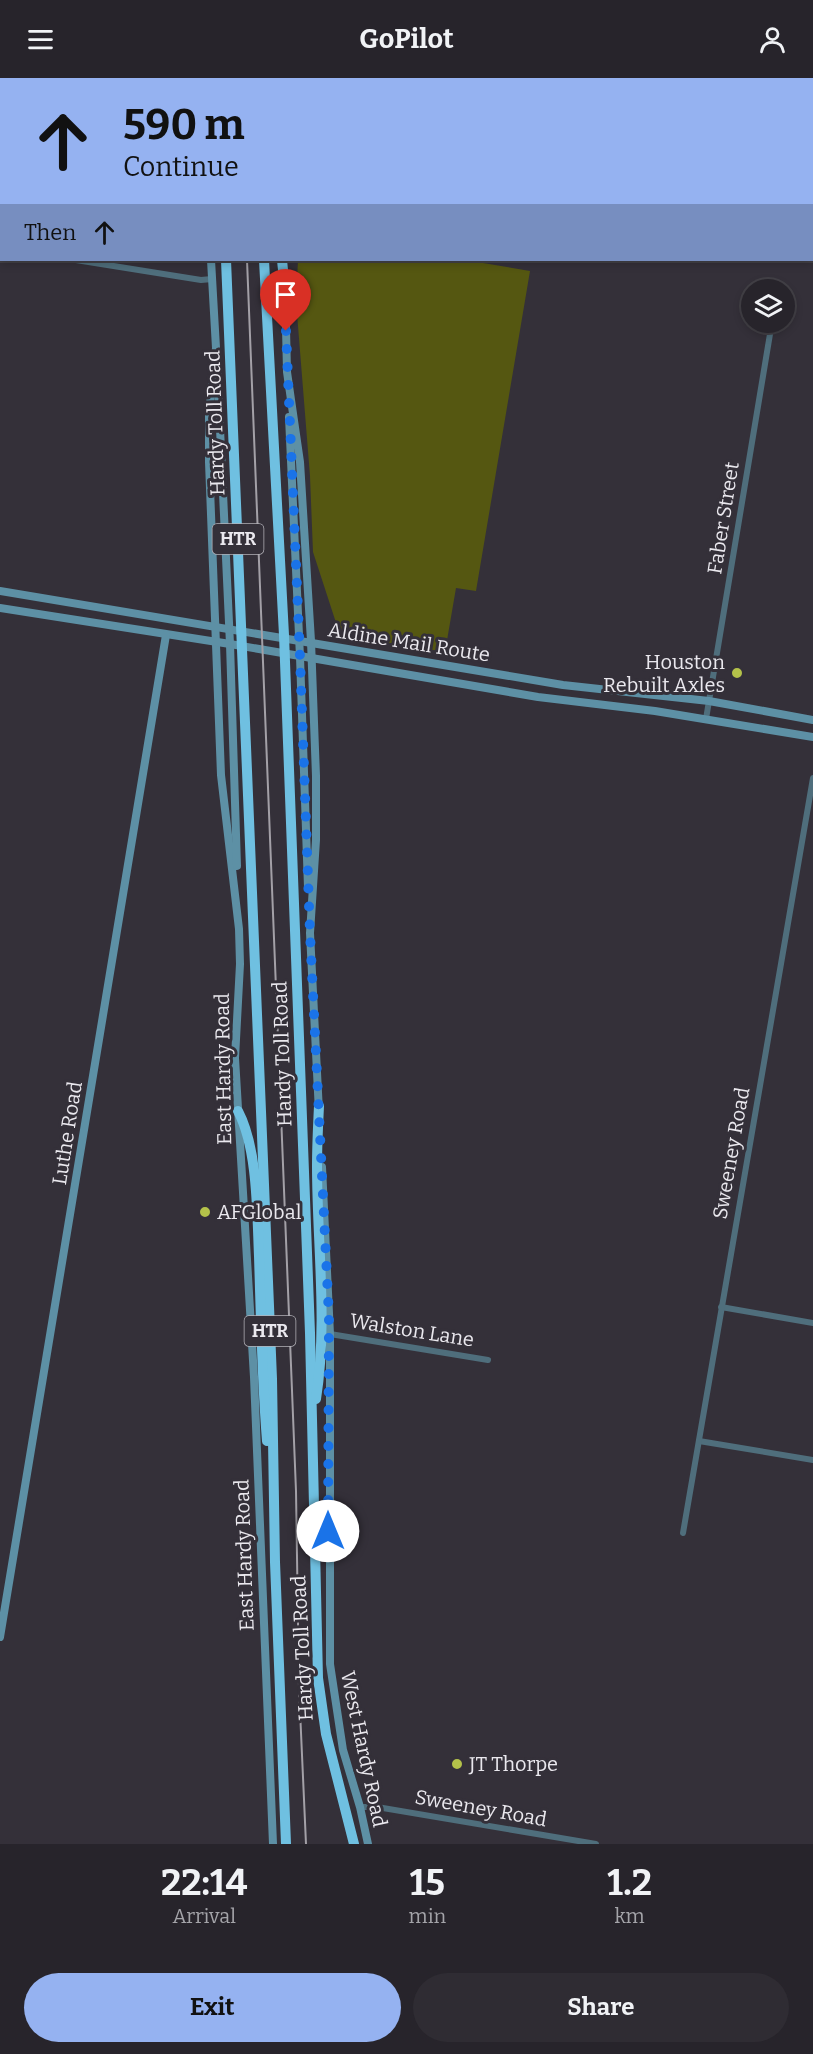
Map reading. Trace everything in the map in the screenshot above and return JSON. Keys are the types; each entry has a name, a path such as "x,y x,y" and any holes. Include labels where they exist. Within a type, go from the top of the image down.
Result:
{"highway":[{"name":"Hardy Toll Road","path":"226,261 272,1378 275,1562 286,1844"},
{"name":"Hardy Toll Road","path":"264,261 284,635 320,1698 326,1734 354,1844"},
{"path":"282,261 285,290"},
{"path":"312,1429 321,1370 322,1272 317,1167 319,1106"},
{"path":"238,1111 245,1123 252,1159 257,1213 265,1411 275,1562"}],"main road":[{"name":"East Hardy Road","path":"211,261 216,348 209,414 208,462 221,775 239,929 240,964 236,1058 254,1377 273,1844"},
{"name":"West Hardy Road","path":"287,261 285,290 287,372 300,462 311,641 316,776 316,840 310,933 330,1334 330,1664 344,1750 368,1844"},
{"path":"216,348 230,644 239,929"},
{"path":"287,372 310,933"},
{"name":"Aldine Mail Route","path":"0,591 554,683 709,701 813,720"},
{"path":"42,615 44,597"},
{"name":"Aldine Mail Route","path":"0,608 230,644 457,684 706,719 813,737"},
{"name":"Luthe Road","path":"0,1637 166,635"},
{"path":"456,667 457,684"},
{"path":"595,705 596,688"}],"street":[{"path":"82,261 201,280 212,279"},
{"name":"Faber Street","path":"706,719 770,333"},
{"name":"Sweeney Road","path":"683,1533 813,778"},
{"path":"721,1307 813,1323"},
{"name":"Walston Lane","path":"330,1334 488,1360"},
{"path":"699,1441 813,1460"},
{"name":"Sweeney Road","path":"360,1807 377,1807 596,1844"}],"shaded area":[{"path":"298,261 471,261 530,271 476,591 456,588 445,652 340,635 313,552 310,476 296,301"}],"railway":[{"path":"247,261 296,1491 299,1688 306,1844"}],"place":[{"name":"Houston Rebuilt Axles","path":"737,673"},
{"name":"AFGlobal","path":"205,1212"},
{"name":"JT Thorpe","path":"457,1764"}],"route":[{"path":"286,331 310,933 330,1334 328,1531"}]}
